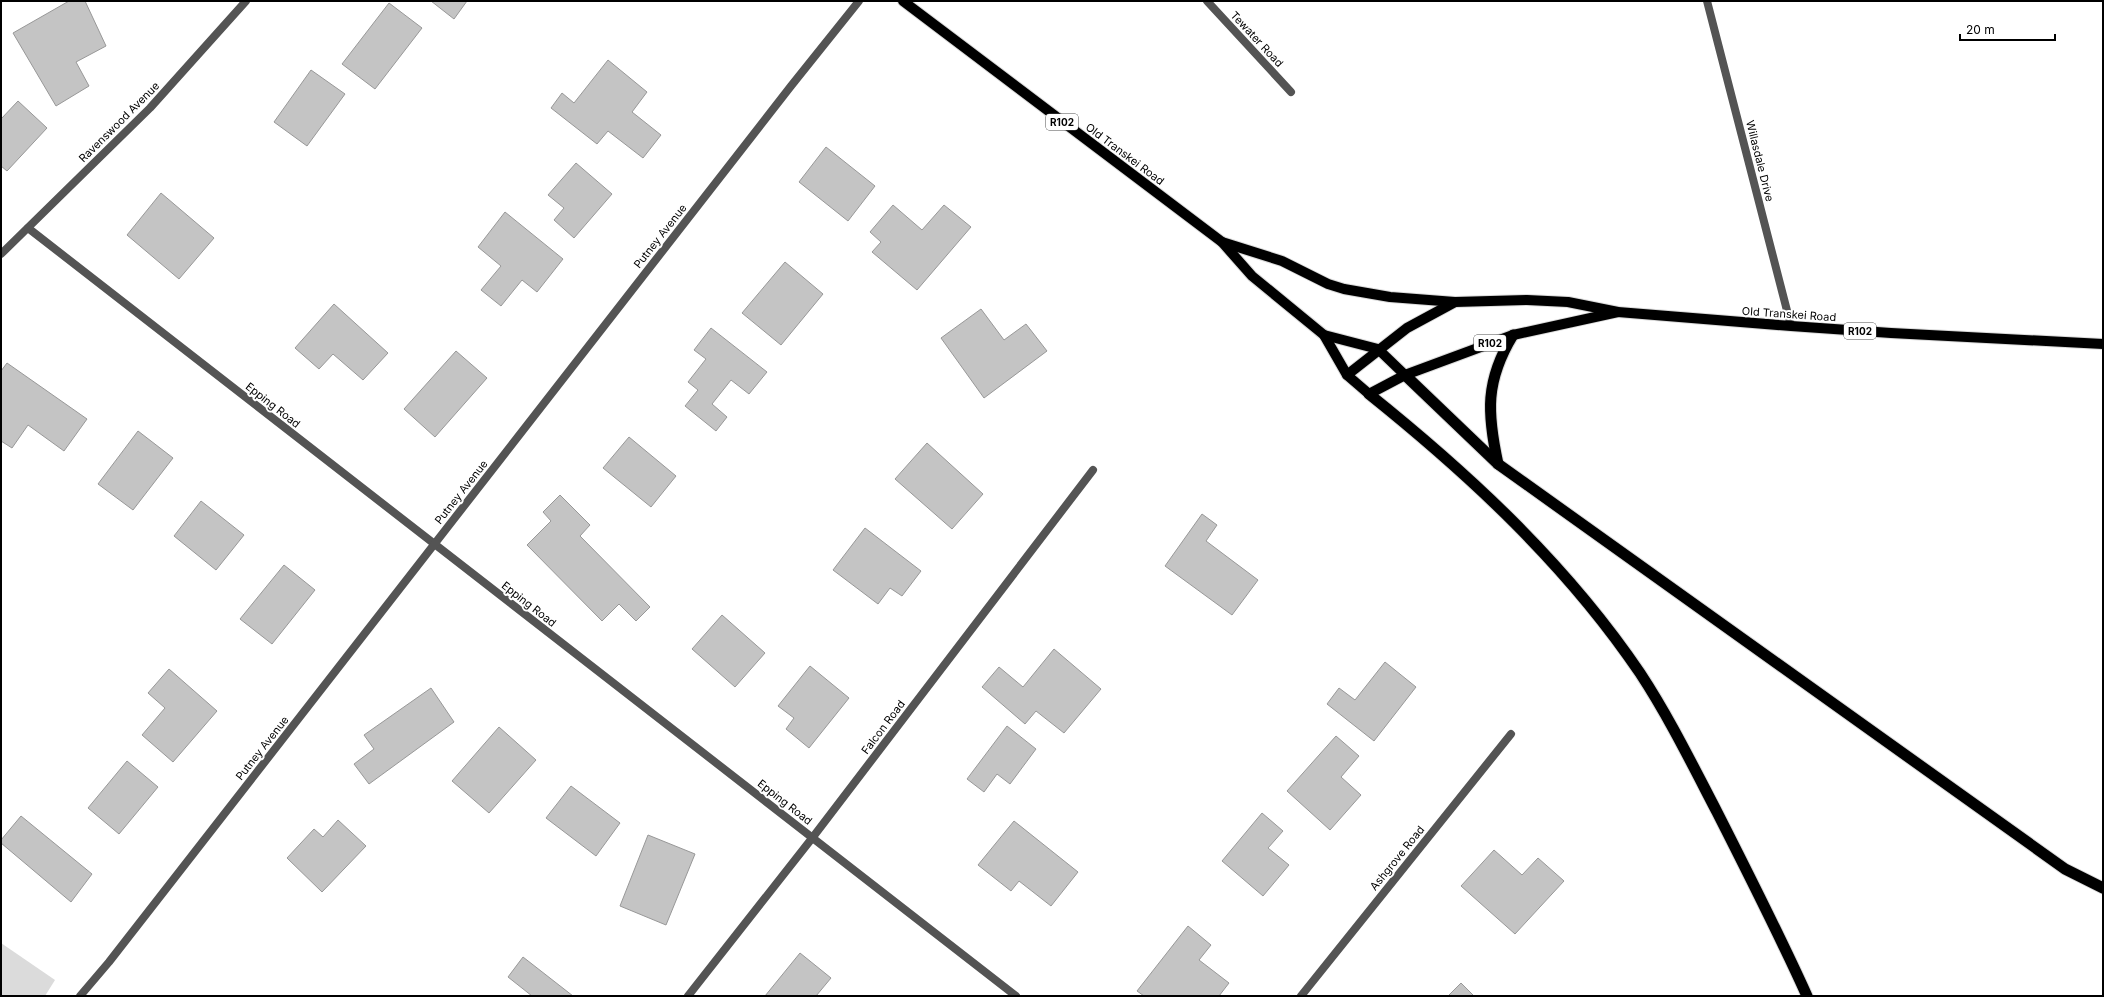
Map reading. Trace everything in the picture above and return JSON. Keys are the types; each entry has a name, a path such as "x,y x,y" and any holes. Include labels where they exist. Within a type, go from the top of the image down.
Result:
{"highway":[{"path":"1498,464 1491,433 1489,411 1492,384 1505,348 1513,335"},
{"path":"1405,375 1498,464 2046,856 2065,869 2103,888"},
{"path":"1369,394 1428,442 1497,505 1546,555 1602,623 1635,667 1690,761 1733,843 1808,996"}],"main road":[{"name":"Old Transkei Road","path":"903,1 1222,242 1252,276 1324,335 1347,375 1369,394 1405,375 1513,335 1618,312"},
{"path":"1222,242 1282,262 1328,284 1344,289 1390,297 1456,302"},
{"name":"Old Transkei Road","path":"1347,375 1378,349 1426,317 1456,302 1528,300 1568,302 1618,312 1791,326 1891,333 2103,344"},
{"name":"Old Transkei Road","path":"1324,335 1378,349 1405,375"}],"street":[{"name":"Ravenswood Avenue","path":"1,254 150,108 246,1"},
{"name":"Putney Avenue","path":"80,996 109,962 791,86 859,1"},
{"name":"Tewater Road","path":"1207,1 1290,92"},
{"name":"Willasdale Drive","path":"1707,1 1791,326"},
{"name":"Epping Road","path":"28,228 1016,996"},
{"name":"Falcon Road","path":"688,996 813,837 1093,470"},
{"name":"Ashgrove Road","path":"1301,996 1511,734"}],"shaded area":[{"path":"1,943 55,980 45,996 1,996"}],"building":[{"path":"69,1 85,1 106,46 76,62 89,86 56,106 13,33"},
{"path":"431,1 467,1 454,19"},
{"path":"389,3 422,28 375,89 342,64"},
{"path":"608,60 647,92 632,112 661,135 643,158 608,131 597,144 551,108 562,93 574,103"},
{"path":"311,70 345,94 307,146 274,122"},
{"path":"18,101 47,128 7,171 1,166 1,119"},
{"path":"826,147 875,186 848,221 799,182"},
{"path":"576,163 612,194 574,238 554,220 564,208 548,195"},
{"path":"161,193 214,238 179,279 127,235"},
{"path":"893,205 922,230 944,205 971,227 917,290 872,252 881,242 870,232"},
{"path":"505,212 563,259 537,292 522,280 501,306 481,290 501,266 478,247"},
{"path":"785,262 823,294 781,345 742,313"},
{"path":"334,304 388,353 363,380 333,354 319,369 295,348"},
{"path":"981,309 1004,340 1026,324 1047,351 984,398 941,338"},
{"path":"711,328 767,372 749,394 731,380 712,404 727,417 716,431 685,406 698,390 688,382 706,359 694,350"},
{"path":"456,351 487,378 435,437 404,409"},
{"path":"7,363 87,419 64,451 28,425 12,448 1,441 1,371"},
{"path":"138,431 173,458 133,510 98,484"},
{"path":"629,437 676,476 651,507 603,468"},
{"path":"927,443 983,494 952,529 895,479"},
{"path":"560,495 590,525 580,536 650,607 636,621 619,604 602,621 527,545 551,521 543,512"},
{"path":"201,501 244,535 216,570 174,536"},
{"path":"1202,514 1217,525 1206,541 1258,580 1232,615 1165,566"},
{"path":"865,528 921,571 902,596 890,588 878,604 833,570"},
{"path":"284,565 315,590 272,644 240,619"},
{"path":"722,615 765,653 735,687 692,649"},
{"path":"1054,649 1101,689 1064,733 1036,711 1025,724 982,687 999,667 1023,687"},
{"path":"1385,662 1416,687 1374,741 1327,704 1339,688 1355,700"},
{"path":"810,666 849,698 809,748 786,729 794,718 778,706"},
{"path":"169,669 217,711 173,762 142,735 165,708 148,693"},
{"path":"431,688 454,722 369,784 354,764 374,749 364,735"},
{"path":"1007,726 1036,749 1010,784 997,774 984,792 967,779"},
{"path":"499,727 536,760 489,813 452,781"},
{"path":"1336,736 1359,756 1341,777 1361,795 1330,830 1287,791"},
{"path":"127,761 158,787 119,834 88,808"},
{"path":"571,786 620,823 596,856 546,818"},
{"path":"1262,813 1283,831 1268,848 1289,865 1263,896 1222,861"},
{"path":"21,816 92,874 71,902 1,843 1,840"},
{"path":"338,820 366,846 322,892 287,858 314,829 323,837"},
{"path":"1014,821 1078,872 1051,906 1019,881 1011,891 978,865"},
{"path":"648,835 695,854 666,925 620,906"},
{"path":"1494,850 1522,875 1538,858 1564,881 1515,934 1461,886"},
{"path":"1188,926 1211,945 1199,960 1229,983 1219,996 1144,996 1137,991"},
{"path":"800,953 831,978 816,996 765,996"},
{"path":"523,957 573,996 532,996 508,977"},
{"path":"1461,983 1474,996 1448,996"}]}
